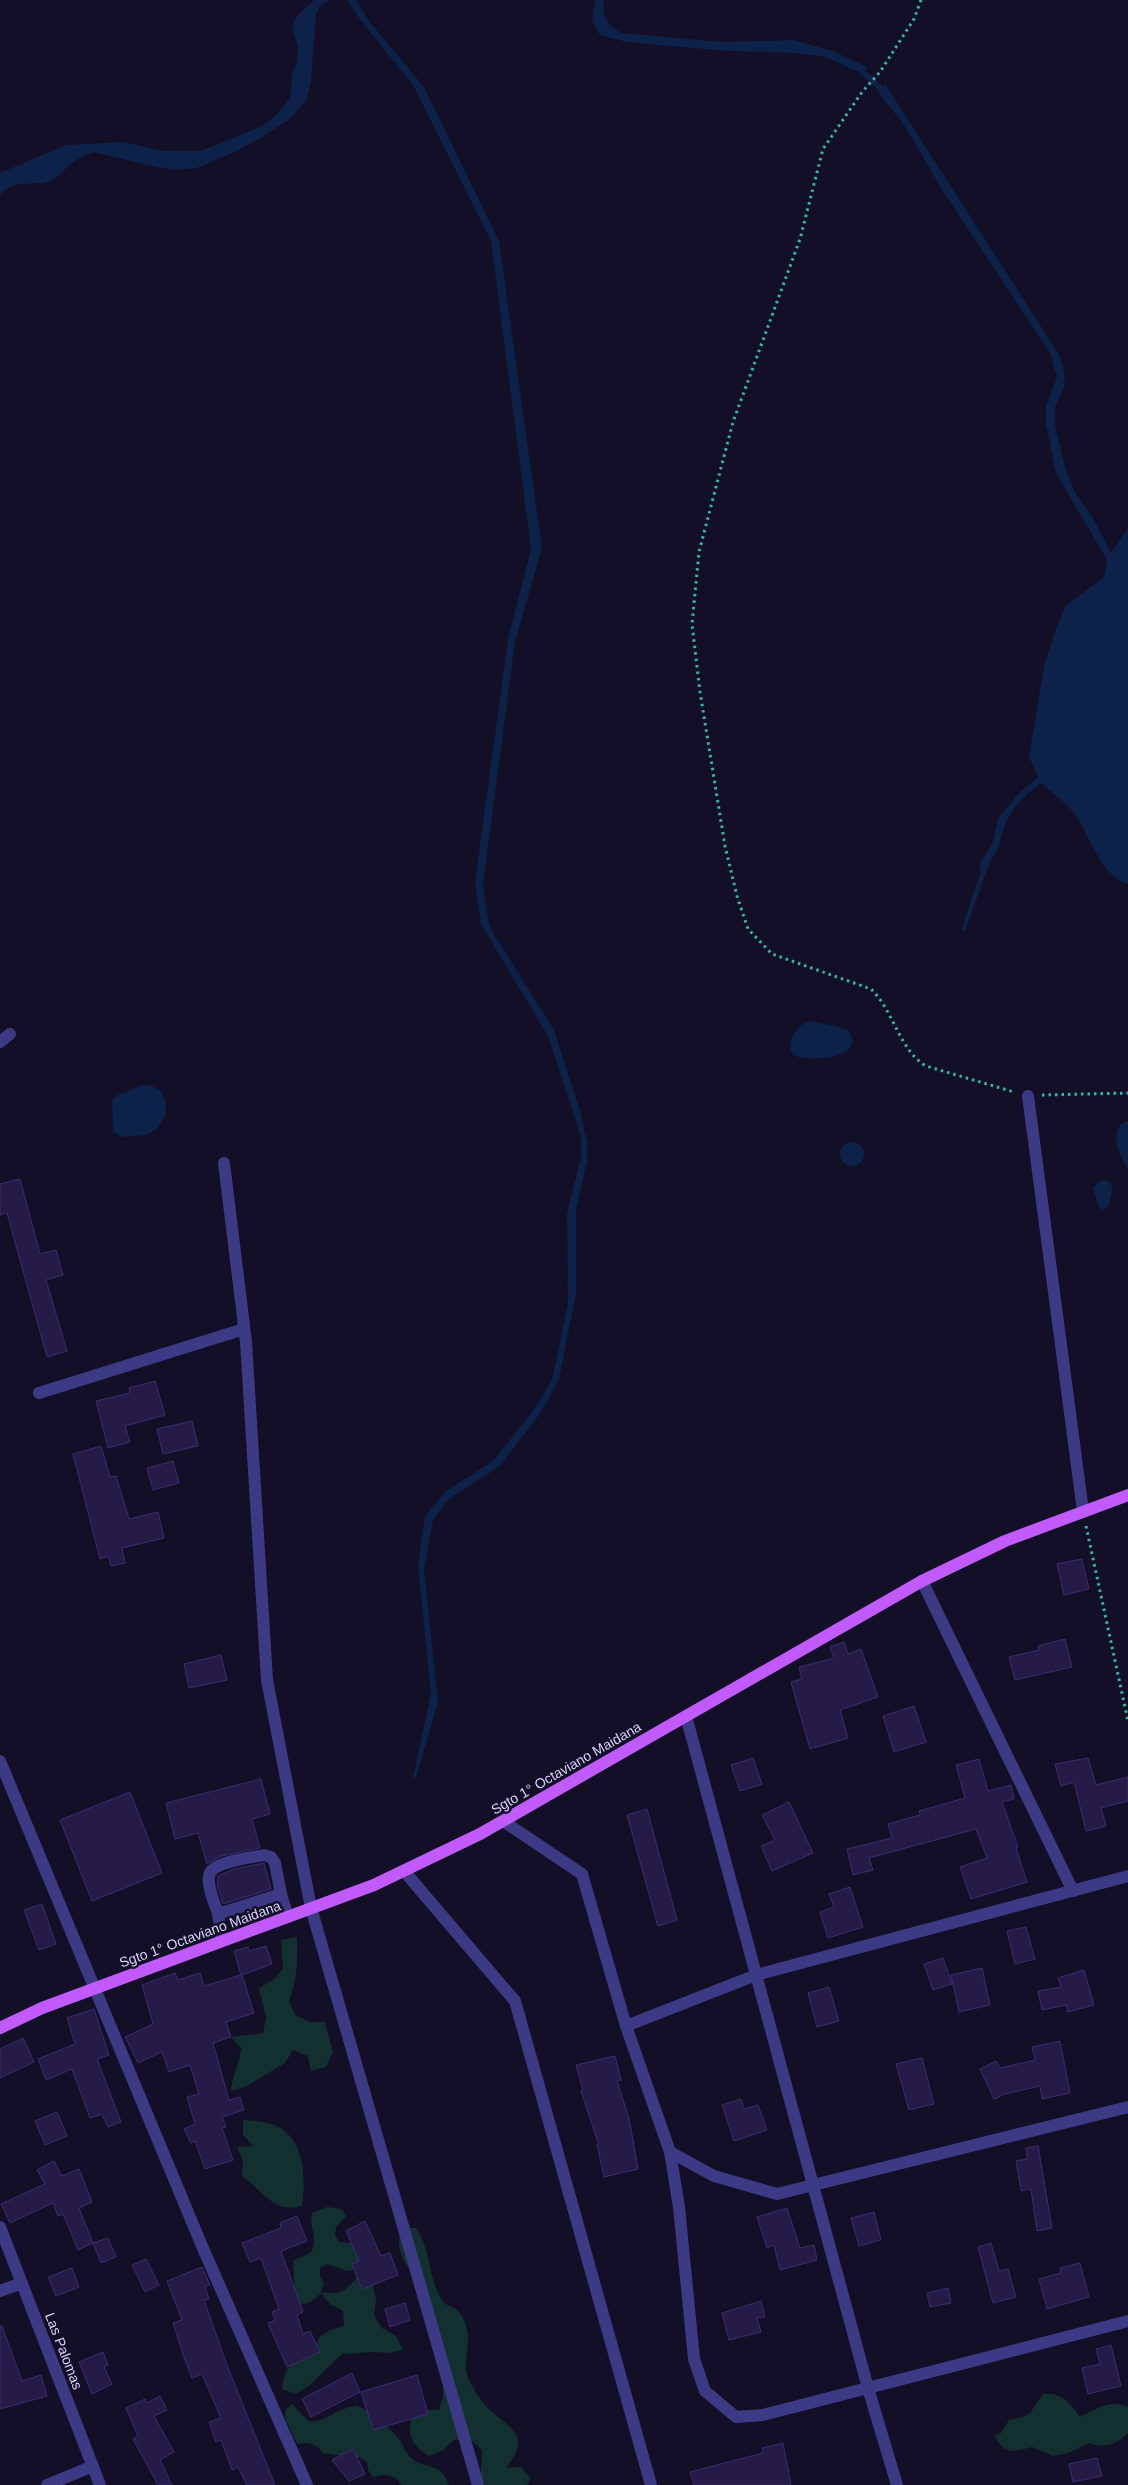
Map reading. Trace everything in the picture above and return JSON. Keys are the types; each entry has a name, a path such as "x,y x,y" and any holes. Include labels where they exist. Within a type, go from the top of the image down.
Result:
{"main road":[{"name":"Sgto 1° Octaviano Maidana","path":"0,2028 42,2008 374,1885 404,1871 503,1821 922,1582 1005,1541 1128,1496"}],"street":[{"path":"1028,1096 1083,1511"},
{"path":"224,1163 244,1329 267,1680 311,1908 478,2485"},
{"path":"39,1393 244,1329"},
{"path":"922,1582 1073,1891"},
{"path":"686,1716 868,2388 898,2485"},
{"path":"0,1761 202,2246 307,2485"},
{"path":"503,1821 582,1874 626,2026 670,2152 679,2207 694,2359 705,2391 736,2417 763,2415 1128,2321"},
{"path":"222,1941 218,1914 208,1878 211,1870 218,1865 264,1855 271,1857 275,1863 288,1917"},
{"path":"404,1871 515,2002 651,2485"},
{"path":"626,2026 756,1975 1128,1876"},
{"path":"218,1914 281,1894"},
{"path":"670,2152 714,2176 777,2194 1128,2107"},
{"name":"Las Palomas","path":"0,2227 100,2485"},
{"path":"0,2291 22,2283"},
{"path":"47,2485 93,2466"}],"path":[{"path":"921,0 914,19 880,72 862,92 823,149 800,239 733,422 699,552 692,624 700,692 722,827 737,896 748,929 772,954 871,989 881,999 914,1059 926,1066 1028,1096 1128,1093"},
{"path":"1083,1511 1128,1721"}],"green space":[{"path":"297,1937 296,1970 289,2001 295,2015 310,2022 325,2022 333,2052 326,2067 311,2071 308,2056 293,2050 285,2063 245,2087 231,2091 241,2048 231,2037 263,2033 266,2018 259,1988 273,1980 283,1969 281,1940"},
{"path":"243,2120 274,2125 292,2139 298,2148 303,2171 302,2206 292,2208 276,2204 242,2176 243,2161 237,2147 253,2146 243,2135"},
{"path":"327,2207 342,2209 346,2216 336,2227 335,2235 339,2242 355,2243 362,2256 355,2270 348,2271 327,2264 320,2268 320,2276 324,2283 321,2292 337,2293 342,2291 357,2277 373,2284 376,2300 374,2315 382,2328 396,2336 403,2350 388,2353 342,2354 309,2386 296,2394 282,2389 288,2368 301,2358 316,2353 318,2338 330,2330 344,2326 343,2311 330,2304 321,2293 312,2301 303,2304 295,2302 293,2261 312,2250 314,2240 312,2213"},
{"path":"401,2228 416,2228 425,2246 434,2283 442,2300 457,2310 463,2317 468,2339 466,2367 470,2382 484,2404 516,2434 517,2448 506,2468 521,2467 531,2479 527,2485 480,2485 482,2450 471,2440 454,2440 443,2450 429,2456 412,2441 410,2432 411,2419 424,2410 439,2410 443,2396 443,2380 419,2280 405,2262 400,2250 399,2236"},
{"path":"1043,2394 1056,2395 1065,2399 1080,2417 1097,2408 1109,2405 1115,2404 1128,2407 1128,2433 1115,2443 1100,2446 1089,2443 1068,2453 1053,2456 1032,2447 1014,2451 1005,2449 994,2435 1001,2433 1009,2420 1023,2417 1030,2413"},
{"path":"292,2404 308,2420 312,2421 352,2406 362,2408 391,2430 411,2458 438,2469 446,2477 449,2485 402,2485 396,2479 389,2476 373,2477 368,2470 367,2462 361,2458 323,2453 312,2444 297,2444 285,2418 286,2409"}],"water":[{"path":"314,0 331,0 322,4 316,13 311,82 307,99 290,119 259,139 237,151 197,168 175,170 93,152 69,165 51,181 17,185 5,190 0,195 0,173 66,145 123,142 163,151 198,151 262,126 276,115 290,98 292,74 297,62 298,48 292,26 297,16"},
{"path":"347,0 356,0 369,21 424,87 499,241 542,548 515,642 483,884 487,915 493,933 554,1030 581,1114 587,1143 587,1161 576,1210 576,1293 559,1379 541,1412 500,1466 449,1499 433,1520 424,1569 438,1702 416,1778 413,1777 431,1694 418,1566 425,1516 446,1491 493,1461 535,1408 552,1380 568,1304 567,1213 581,1157 581,1137 548,1036 481,924 475,882 508,639 531,549 491,241 413,85 362,22"},
{"path":"595,0 604,0 603,11 606,19 621,33 723,42 793,40 833,51 867,67 863,74 826,57 796,53 727,51 627,42 600,35 592,21"},
{"path":"885,84 1058,353 1063,366 1065,385 1055,407 1055,426 1065,467 1074,491 1094,520 1111,553 1128,528 1128,884 1111,874 1098,856 1074,813 1041,783 1011,813 998,847 991,859 965,931 961,931 980,874 980,863 993,842 998,818 1020,792 1038,777 1029,757 1044,666 1055,632 1065,606 1104,577 1107,560 1056,473 1046,424 1046,406 1057,377 1050,353 941,188 905,126 878,92"},
{"path":"809,1021 836,1026 846,1030 852,1037 852,1045 839,1055 830,1057 809,1058 793,1055 790,1045 793,1035 804,1023"},
{"path":"143,1085 153,1087 161,1092 165,1099 165,1116 161,1124 154,1131 145,1135 120,1136 113,1131 112,1100 118,1095"},
{"path":"1128,1121 1128,1168 1118,1149 1117,1135 1118,1129"},
{"path":"852,1142 857,1143 863,1149 863,1159 857,1165 852,1166 847,1165 841,1159 840,1154 841,1149 847,1143"},
{"path":"1102,1180 1108,1181 1113,1188 1109,1205 1103,1210 1099,1207 1093,1188"}],"building":[{"path":"20,1179 40,1254 56,1250 63,1275 46,1280 67,1351 47,1357 7,1213 0,1215 0,1184"},
{"path":"155,1381 165,1415 125,1426 130,1442 108,1448 96,1401 130,1393 129,1388"},
{"path":"192,1421 198,1446 163,1454 157,1429"},
{"path":"101,1446 110,1477 116,1476 129,1519 158,1512 164,1538 122,1548 125,1563 111,1566 108,1556 100,1559 73,1454"},
{"path":"173,1461 179,1483 153,1490 147,1468"},
{"path":"1082,1559 1089,1589 1064,1595 1057,1564"},
{"path":"1065,1639 1072,1667 1015,1680 1009,1657 1039,1650 1038,1646"},
{"path":"844,1642 848,1654 861,1649 878,1697 840,1710 848,1738 810,1749 791,1682 802,1679 799,1667 834,1658 830,1647"},
{"path":"221,1655 227,1680 189,1688 184,1664"},
{"path":"914,1706 926,1742 894,1752 883,1716"},
{"path":"753,1758 762,1784 740,1791 731,1765"},
{"path":"1088,1758 1096,1785 1128,1777 1128,1801 1101,1808 1106,1826 1086,1831 1074,1782 1061,1786 1055,1764"},
{"path":"979,1759 988,1791 1011,1785 1014,1799 1002,1802 1018,1847 1016,1848 1027,1882 971,1899 960,1867 987,1858 976,1829 869,1858 873,1870 853,1875 847,1849 892,1838 888,1824 920,1815 919,1811 965,1798 956,1765"},
{"path":"261,1779 270,1814 252,1819 260,1848 221,1856 207,1864 198,1833 175,1839 166,1803"},
{"path":"130,1792 162,1873 92,1901 60,1820"},
{"path":"789,1802 813,1853 772,1871 761,1846 775,1840 762,1815"},
{"path":"647,1809 677,1920 658,1926 627,1815"},
{"path":"264,1863 271,1889 223,1904 217,1884 218,1876 234,1869"},
{"path":"850,1887 863,1927 828,1938 820,1912 834,1907 829,1894"},
{"path":"42,1904 56,1944 39,1950 24,1910"},
{"path":"1026,1927 1035,1959 1015,1964 1007,1931"},
{"path":"266,1946 272,1964 242,1975 254,2013 226,2022 231,2037 213,2043 229,2100 240,2097 244,2110 222,2117 226,2127 222,2128 233,2160 205,2169 195,2141 191,2143 184,2129 195,2124 187,2097 199,2094 190,2065 169,2072 162,2052 138,2063 125,2037 153,2024 142,1985 175,1973 178,1980 200,1973 204,1986 241,1975 234,1951 248,1947 249,1951"},
{"path":"943,1958 952,1984 933,1990 924,1964"},
{"path":"982,1968 990,2005 959,2012 951,1975"},
{"path":"1084,1970 1094,2005 1068,2012 1066,2005 1042,2010 1038,1991 1061,1987 1058,1978"},
{"path":"829,1987 839,2021 817,2027 808,1993"},
{"path":"94,2009 109,2055 97,2059 121,2122 108,2127 102,2114 90,2118 72,2069 46,2080 38,2059 75,2044 67,2018"},
{"path":"23,2038 34,2062 0,2078 0,2049"},
{"path":"1060,2041 1070,2093 1042,2099 1040,2086 1005,2094 994,2099 980,2069 996,2061 1000,2068 1035,2060 1032,2047"},
{"path":"615,2056 621,2080 617,2081 629,2118 638,2169 604,2177 597,2145 599,2145 581,2091 583,2090 576,2065"},
{"path":"922,2058 934,2104 909,2110 896,2064"},
{"path":"741,2099 744,2109 758,2105 767,2130 734,2141 722,2105"},
{"path":"57,2112 67,2136 45,2145 35,2121"},
{"path":"1038,2146 1052,2228 1037,2231 1031,2189 1021,2191 1016,2161 1027,2159 1026,2148"},
{"path":"54,2161 62,2176 79,2169 92,2202 79,2208 93,2243 78,2250 63,2214 58,2216 53,2203 10,2223 1,2204 45,2184 37,2170"},
{"path":"787,2208 800,2248 814,2245 817,2260 780,2270 774,2245 767,2248 757,2217"},
{"path":"874,2212 881,2240 859,2246 851,2218"},
{"path":"297,2216 307,2241 281,2251 303,2312 297,2315 303,2334 310,2331 320,2352 287,2367 268,2323 275,2320 272,2312 279,2309 261,2258 250,2262 242,2243 281,2228 280,2223"},
{"path":"365,2221 381,2256 390,2253 398,2275 362,2289 352,2264 359,2261 346,2231"},
{"path":"108,2238 116,2257 101,2263 93,2243"},
{"path":"991,2243 999,2271 1008,2269 1016,2297 993,2303 978,2247"},
{"path":"146,2259 159,2285 145,2292 132,2265"},
{"path":"1080,2263 1089,2297 1047,2309 1039,2279 1061,2273 1060,2268"},
{"path":"202,2267 210,2285 205,2287 209,2299 204,2300 227,2365 275,2485 247,2485 238,2467 232,2470 221,2440 216,2442 209,2422 221,2418 202,2374 192,2378 184,2357 173,2323 182,2320 167,2281"},
{"path":"72,2268 79,2287 56,2296 48,2277"},
{"path":"948,2288 951,2303 930,2307 927,2293"},
{"path":"761,2301 765,2317 757,2318 761,2332 729,2340 722,2313"},
{"path":"405,2303 410,2320 390,2327 385,2309"},
{"path":"0,2326 2,2326 22,2381 41,2375 47,2396 0,2409"},
{"path":"1111,2345 1121,2386 1088,2394 1082,2368 1100,2364 1096,2349"},
{"path":"103,2352 108,2365 104,2367 112,2384 92,2394 79,2362"},
{"path":"352,2373 360,2392 311,2417 302,2399"},
{"path":"417,2375 428,2414 373,2430 361,2392"},
{"path":"160,2396 167,2410 154,2416 174,2452 160,2460 172,2485 158,2485 133,2439 138,2436 126,2408 145,2399 147,2403"},
{"path":"783,2443 791,2485 694,2485 690,2472 763,2453 762,2448"},
{"path":"353,2449 365,2474 349,2481 332,2460"},
{"path":"1097,2458 1102,2476 1073,2482 1069,2464"}],"waterway":[{"path":"858,68 886,93"}]}
